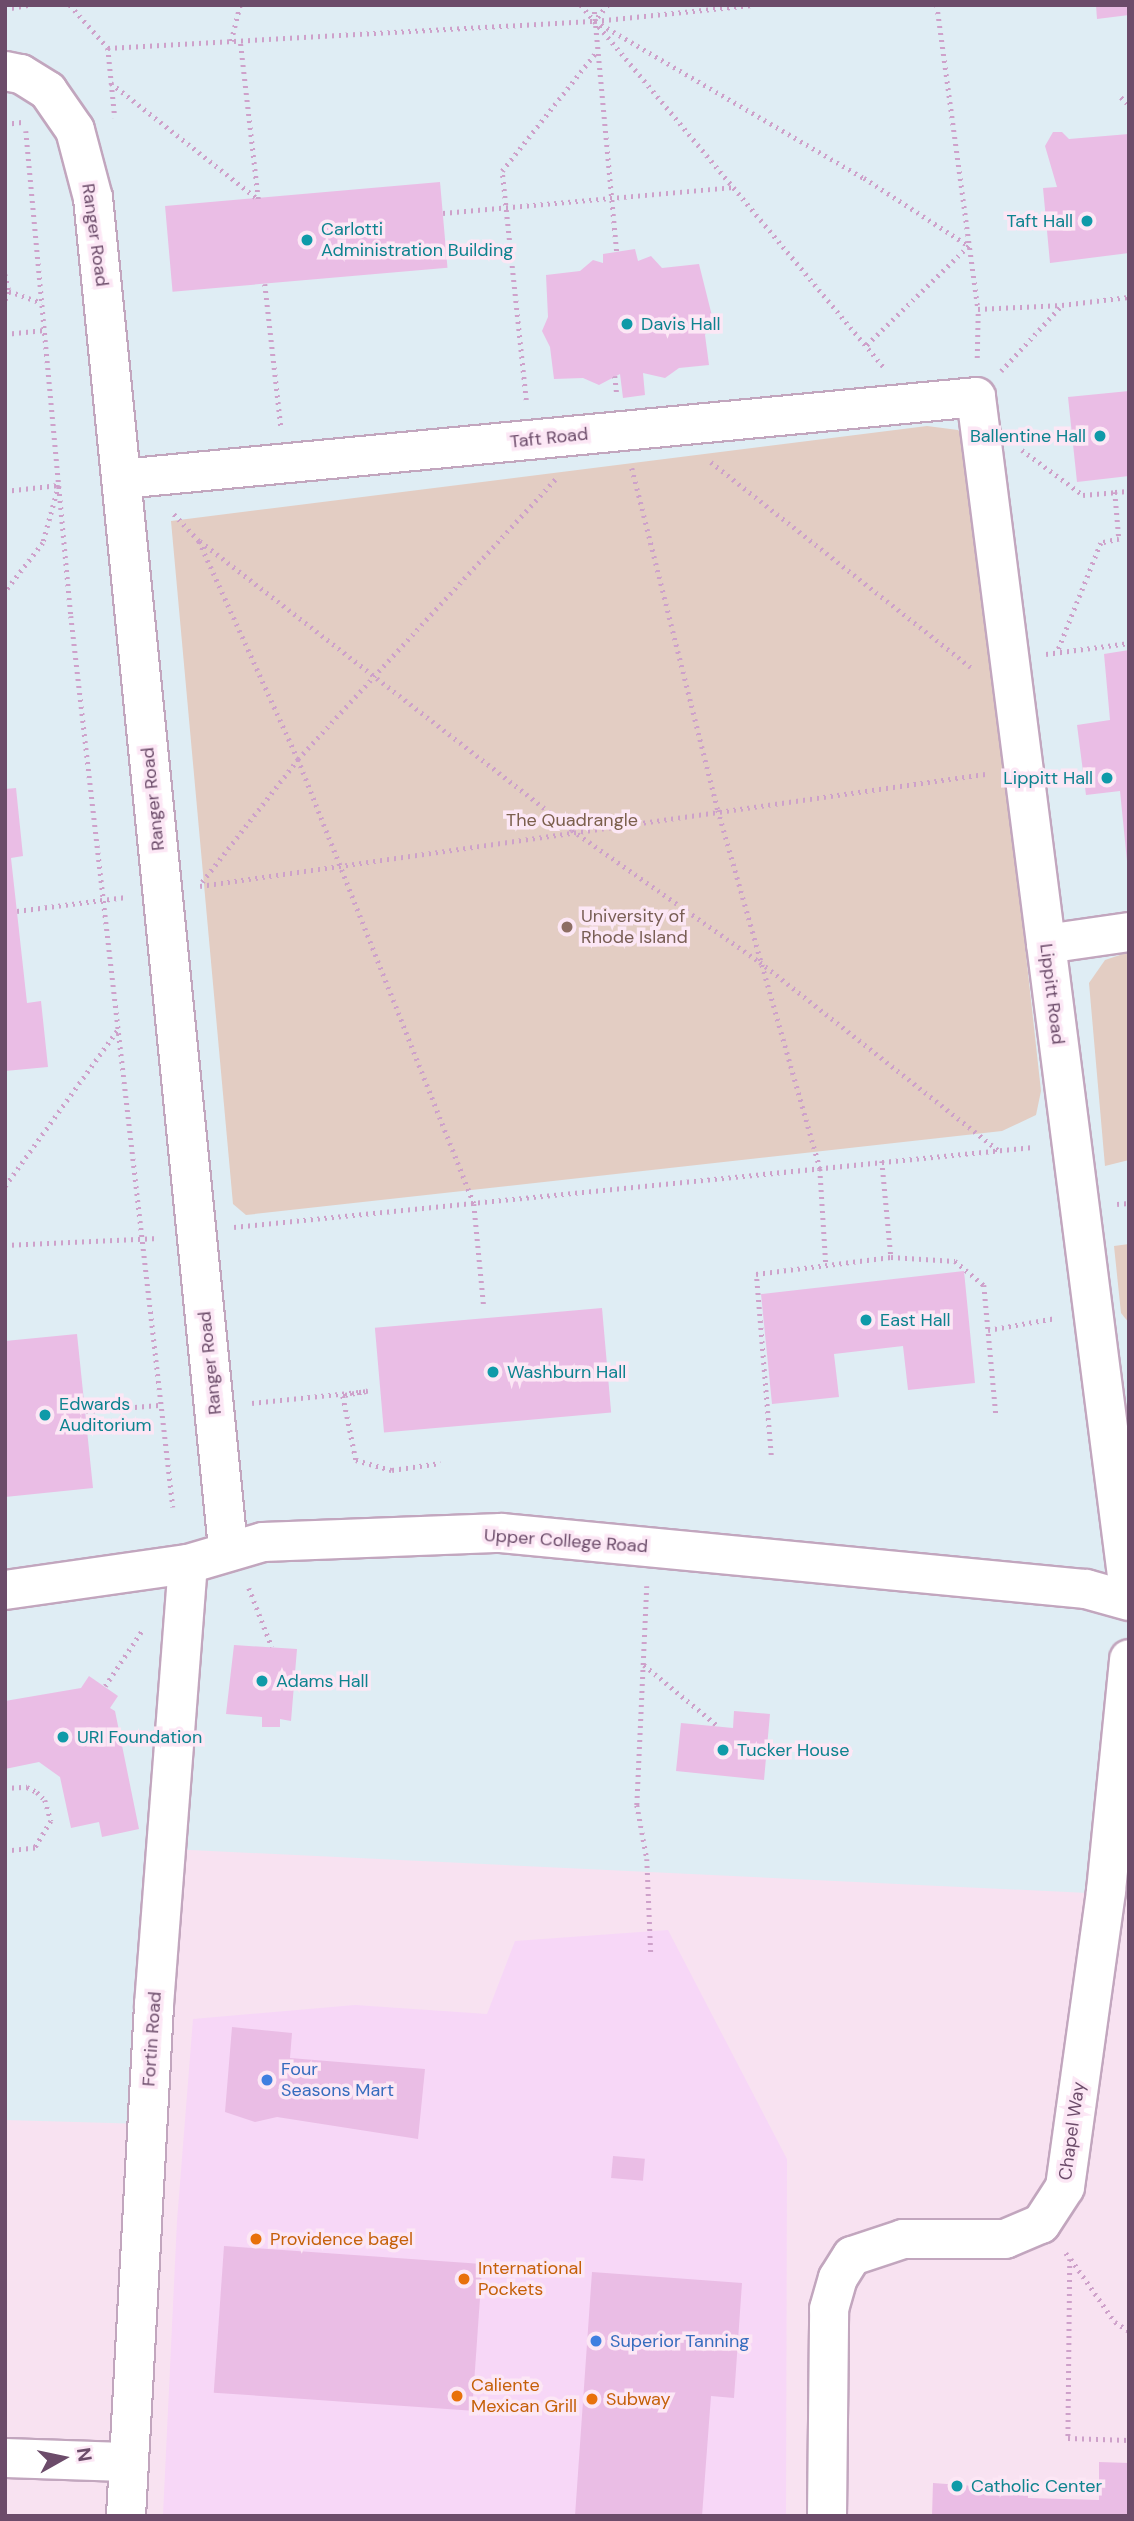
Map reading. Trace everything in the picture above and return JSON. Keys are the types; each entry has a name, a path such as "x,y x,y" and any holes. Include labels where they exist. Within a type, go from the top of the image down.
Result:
{"street":[{"name":"Ranger Road","path":"13,72 48,91 75,131 93,198 136,478 180,889 196,1230 237,1563"},
{"name":"Taft Road","path":"136,478 918,403 978,410"},
{"name":"Lippitt Road","path":"978,410 1129,1591"},
{"path":"1046,944 1129,932"},
{"name":"Upper College Road","path":"5,1591 188,1564 237,1563 263,1542 501,1533 1086,1589 1129,1601"},
{"name":"Fortin Road","path":"126,2516 154,2005 188,1564"},
{"name":"Chapel Way","path":"1041,2224 1065,2187 1106,1891 1129,1659"},
{"path":"827,2516 829,2309 838,2278 852,2256 903,2239 1005,2239 1041,2224"},
{"path":"5,2458 128,2462"}],"path":[{"path":"5,9 28,5"},
{"path":"231,41 240,5"},
{"path":"581,5 866,346 918,403"},
{"path":"594,5 617,251"},
{"path":"595,21 608,5"},
{"path":"108,48 595,21 751,5"},
{"path":"937,5 978,309 978,410"},
{"path":"595,21 864,178 969,246"},
{"path":"111,83 258,199 240,41"},
{"path":"530,440 502,171 597,51"},
{"path":"1121,97 1129,105"},
{"path":"5,124 25,122 59,485 159,1405 173,1507"},
{"path":"443,213 733,187"},
{"path":"866,346 969,246"},
{"path":"5,274 9,291 5,300"},
{"path":"265,284 282,436"},
{"path":"9,291 42,303"},
{"path":"978,309 1062,306 1129,297"},
{"path":"978,410 1062,306"},
{"path":"5,334 45,330"},
{"path":"978,410 1083,495 1129,491"},
{"path":"666,427 1016,703"},
{"path":"180,889 374,678 609,432"},
{"path":"609,432 820,1169 826,1265"},
{"path":"136,478 183,528 374,678 572,830 760,962 999,1151"},
{"path":"5,491 59,485"},
{"path":"5,592 43,543 59,485"},
{"path":"1057,653 1101,543 1119,539 1115,492"},
{"path":"199,541 298,759 474,1204 484,1308"},
{"path":"1010,660 1129,643"},
{"path":"17,911 341,868 572,830 1024,769"},
{"path":"5,1186 120,1027"},
{"path":"196,1230 1037,1146"},
{"path":"882,1161 891,1257"},
{"path":"5,1245 143,1241"},
{"path":"772,1455 756,1274 891,1257 955,1261 984,1285 996,1415"},
{"path":"988,1330 1057,1318"},
{"path":"246,1404 368,1391 343,1396 356,1460 392,1470 441,1463"},
{"path":"86,1411 159,1405"},
{"path":"237,1563 272,1647"},
{"path":"648,1574 637,1805 647,1859 651,1955"},
{"path":"105,1686 147,1622"},
{"path":"644,1664 718,1726"},
{"path":"5,1788 27,1787 37,1792 45,1800 51,1821 35,1849 5,1851"},
{"path":"1041,2224 1115,2322 1129,2331"},
{"path":"1070,2259 1068,2438 1129,2440"}],"shaded area":[{"name":"University of Rhode Island","path":"5,5 1129,5 1129,1895 170,1849 146,2124 5,2120"},
{"path":"668,1930 787,2159 786,2516 163,2515 177,2221 193,2019 355,2005 487,2014 515,1941"}],"green space":[{"name":"The Quadrangle","path":"927,426 958,430 970,446 1041,1091 1036,1115 1002,1131 246,1215 233,1204 171,521"},
{"path":"1129,952 1129,1160 1105,1166 1089,983 1105,960"},
{"path":"1129,1244 1129,1323 1121,1313 1114,1246"}],"building":[{"path":"1096,5 1129,5 1129,15 1097,19"},
{"name":"Taft Hall","path":"1053,132 1062,132 1069,139 1129,134 1129,253 1050,263 1043,188 1057,187 1045,146"},
{"name":"Carlotti Administration Building","path":"440,182 447,268 173,292 165,206"},
{"name":"Davis Hall","path":"635,249 638,261 651,256 662,268 699,264 712,316 705,335 709,365 679,368 665,378 643,373 645,395 623,398 620,374 599,385 583,378 554,379 550,347 542,331 548,317 546,275 580,271 593,260 603,263 603,254"},
{"name":"Ballentine Hall","path":"1129,391 1129,476 1077,482 1068,397"},
{"name":"Lippitt Hall","path":"1129,650 1127,861 1120,791 1086,795 1077,725 1110,720 1104,654"},
{"path":"16,788 23,856 11,858 27,1003 41,1001 48,1067 5,1071 5,789"},
{"name":"East Hall","path":"964,1271 975,1383 908,1390 903,1346 834,1354 839,1397 772,1404 761,1294"},
{"name":"Washburn Hall","path":"602,1308 611,1413 384,1432 375,1328"},
{"name":"Edwards Auditorium","path":"77,1334 93,1488 5,1497 5,1341"},
{"name":"Adams Hall","path":"234,1645 297,1649 291,1721 280,1719 280,1727 262,1727 262,1717 226,1714"},
{"name":"URI Foundation","path":"89,1676 118,1696 110,1708 115,1711 139,1829 102,1837 99,1822 71,1828 60,1777 39,1762 5,1769 5,1701 81,1688"},
{"name":"Tucker House","path":"734,1711 770,1714 764,1780 676,1771 681,1723 733,1728"},
{"path":"232,2027 292,2033 290,2058 425,2069 418,2139 277,2117 255,2122 225,2112"},
{"path":"613,2156 645,2159 643,2181 611,2178"},
{"path":"224,2246 482,2264 472,2411 214,2393"},
{"path":"592,2272 742,2283 734,2398 711,2396 702,2516 575,2516"},
{"name":"Catholic Center","path":"1099,2462 1129,2463 1129,2516 932,2516 933,2483 1028,2490 1028,2498 1099,2500"}],"place":[{"name":"Taft Hall","path":"1087,221"},
{"name":"Carlotti Administration Building","path":"307,240"},
{"name":"Davis Hall","path":"627,324"},
{"name":"Ballentine Hall","path":"1100,436"},
{"name":"Lippitt Hall","path":"1107,778"},
{"name":"University of Rhode Island","path":"567,927"},
{"name":"East Hall","path":"866,1320"},
{"name":"Washburn Hall","path":"493,1372"},
{"name":"Edwards Auditorium","path":"45,1415"},
{"name":"Adams Hall","path":"262,1681"},
{"name":"URI Foundation","path":"63,1737"},
{"name":"Tucker House","path":"723,1750"},
{"name":"Four Seasons Mart","path":"267,2080"},
{"name":"Providence bagel","path":"256,2239"},
{"name":"International Pockets","path":"464,2279"},
{"name":"Superior Tanning","path":"596,2341"},
{"name":"Caliente Mexican Grill","path":"457,2396"},
{"name":"Subway","path":"592,2399"},
{"name":"Catholic Center","path":"957,2486"}]}
